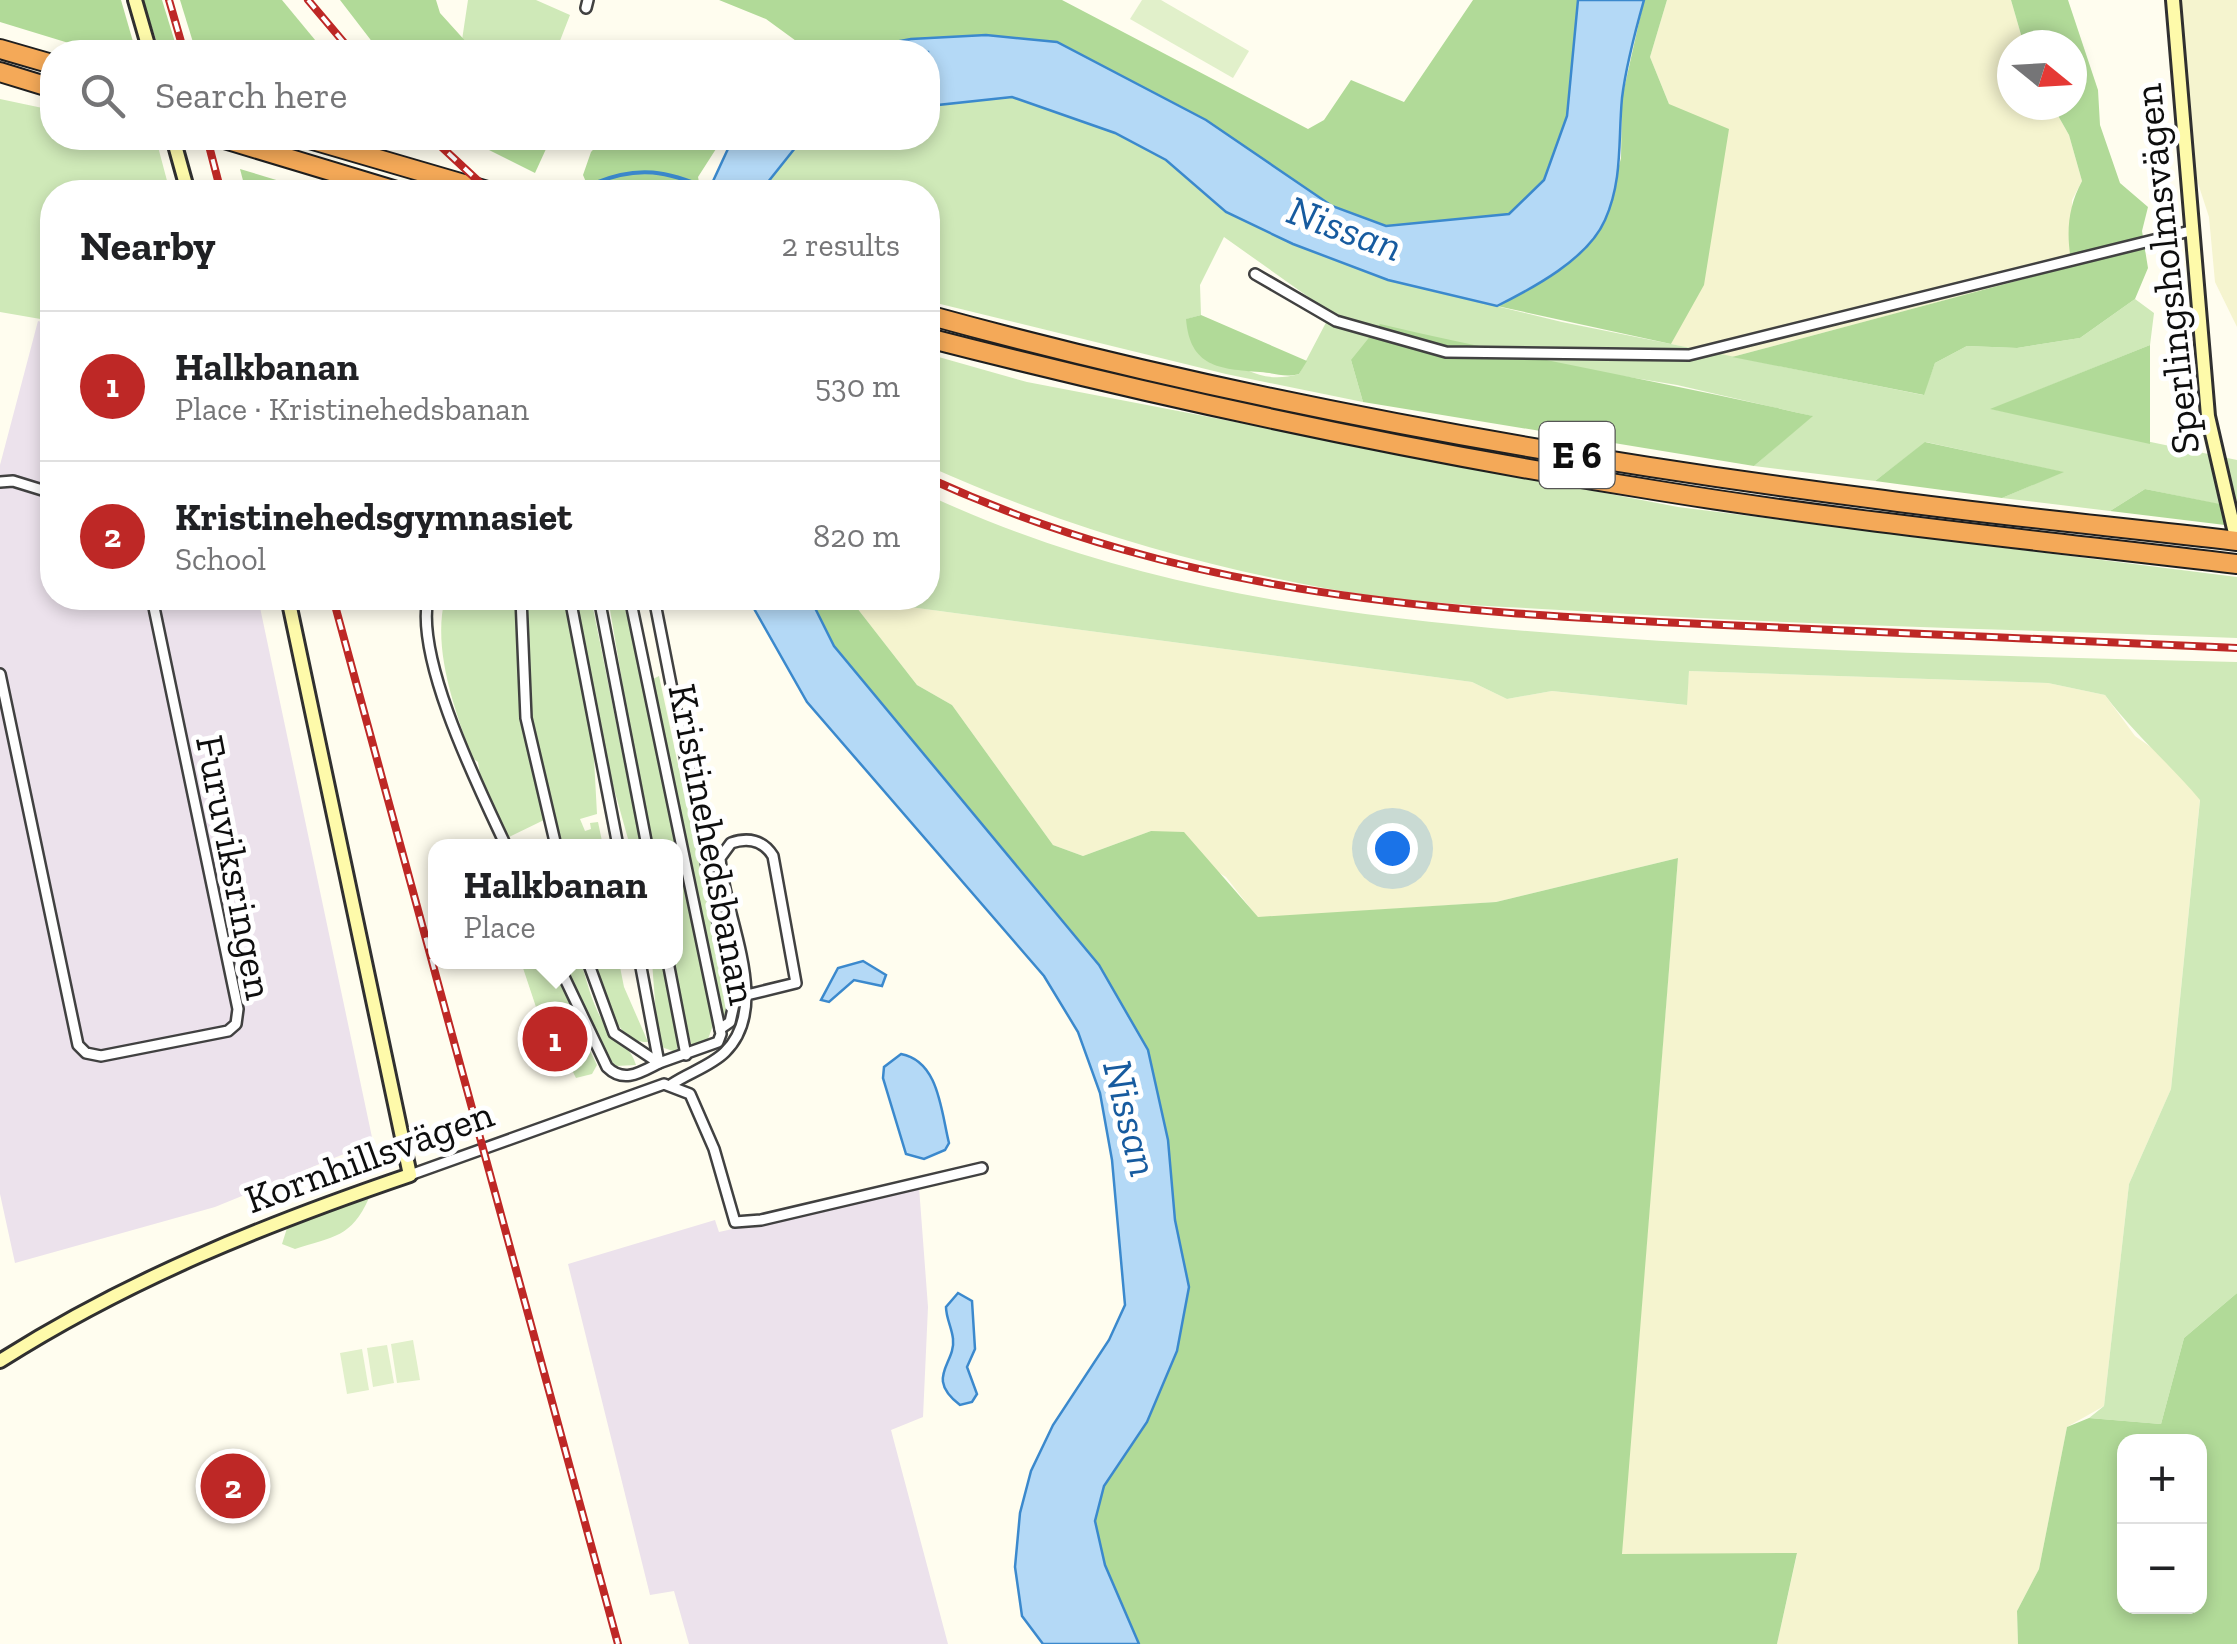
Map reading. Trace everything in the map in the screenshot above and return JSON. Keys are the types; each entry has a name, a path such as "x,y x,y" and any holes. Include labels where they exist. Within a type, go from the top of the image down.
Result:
{"highway":[{"path":"0,49 40,61"},
{"path":"0,72 40,84"},
{"path":"261,150 360,180"},
{"path":"347,150 450,180"},
{"name":"E 6","path":"940,318 1230,388 1516,445 1884,500 2235,535"},
{"name":"E 6","path":"940,341 1226,410 1511,466 1884,523 2237,564"}],"street":[{"path":"135,0 147,40"},
{"name":"Sperlingsholmsvägen","path":"2173,0 2208,416 2235,535"},
{"path":"176,150 185,180"},
{"path":"1255,274 1336,322 1446,352 1675,355 2190,231"},
{"path":"0,482 13,481 40,489"},
{"name":"Furuviksringen","path":"0,674 78,1045 86,1053 101,1056 228,1031 236,1024 238,1009 155,610"},
{"path":"291,610 410,1174"},
{"path":"427,610 426,637 475,778 503,839"},
{"path":"522,610 526,718 554,839"},
{"path":"572,610 617,839"},
{"path":"601,610 645,839"},
{"name":"Kristinehedsbanan","path":"632,610 680,839"},
{"path":"656,610 734,1004 730,1022 720,1034 727,1050"},
{"path":"727,1050 744,1026 747,995 720,858 724,848 740,840 759,842 772,856 796,983 747,995"},
{"name":"Kristinehedsbanan","path":"560,969 610,1071 633,1076 659,1062 686,1055 720,1034 683,855"},
{"path":"590,969 614,1033 659,1062"},
{"path":"641,969 659,1062"},
{"path":"669,969 686,1055"},
{"name":"Kornhillsvägen","path":"0,1361 77,1312 169,1266 410,1174 672,1084 727,1050"},
{"path":"672,1084 690,1094 714,1149 735,1222 761,1220 982,1168"}],"shaded area":[{"path":"38,321 40,610 261,610 373,1142 215,1207 15,1263 0,1194 0,465"},
{"path":"919,1187 928,1307 923,1417 891,1430 948,1644 689,1644 674,1591 650,1595 568,1264 715,1220 719,1232"}],"green space":[{"path":"0,0 121,0 133,40 59,40 0,22"},
{"path":"143,0 162,0 174,40 156,40"},
{"path":"180,0 282,0 315,40 192,40"},
{"path":"340,0 436,0 440,13 464,40 371,40"},
{"path":"468,0 536,0 570,15 560,40 462,40"},
{"path":"719,0 1062,0 1308,129 1324,120 1351,80 1404,102 1473,0 1578,0 1567,116 1544,180 1509,214 1386,226 1332,206 1206,120 1057,42 986,35 937,40 795,40 766,19"},
{"path":"1142,0 1161,0 1249,51 1233,78 1130,19"},
{"path":"1644,0 1667,0 1650,57 1669,104 1729,129 1704,285 1671,344 1497,306 1570,259 1605,221 1621,158 1622,98"},
{"path":"1667,0 2011,0 2020,30 1997,30 1997,120 2060,120 2069,135 2082,181 2072,200 2073,266 1732,357 1671,344 1682,323 1669,104 1650,57"},
{"path":"2011,0 2068,0 2078,30 2020,30"},
{"path":"2178,0 2237,0 2237,327 2215,282 2209,217 2192,165"},
{"path":"2087,57 2098,90 2100,125 2120,183 2148,207 2142,231 2148,268 2135,299 2080,338 2017,348 1967,346 1935,363 1924,395 1732,357 2072,266 2069,222 2082,181 2069,135 2060,120 2087,120"},
{"path":"1012,97 1115,133 1166,160 1226,212 1293,244 1388,280 1562,322 1923,395 1935,363 1967,346 2017,348 2080,338 2135,299 2154,313 2150,345 1992,409 2237,460 2237,508 2145,489 2110,511 2002,498 2062,472 1926,442 1875,481 1754,466 1812,416 1677,385 1549,364 1351,360 1363,402 1226,374 940,304 940,180 770,180 793,150 940,150 940,105","holes":["1224,237 1331,313 1299,374 1281,377 1250,371 1223,354 1187,319 1201,315 1200,285"]},
{"path":"0,99 40,107 40,150 159,150 167,180 40,180 40,319 0,312"},
{"path":"489,150 546,150 535,173"},
{"path":"715,150 699,180 585,180 583,175 591,152"},
{"path":"240,169 276,180 243,180"},
{"path":"1201,315 1307,361 1299,374 1289,376 1220,367 1200,356 1193,347 1186,319"},
{"path":"1380,324 1813,416 1754,466 1363,402 1351,360"},
{"path":"2150,345 2150,444 1990,409"},
{"path":"940,357 1027,382 1678,507 2237,577 2237,638 1756,621 1391,598 1273,578 1172,553 1073,523 940,471"},
{"path":"1925,442 2064,472 2002,498 1875,481"},
{"path":"2145,489 2220,504 2225,525 2110,511"},
{"path":"940,500 1010,530 1179,581 1265,598 1440,623 1695,643 2237,662 2237,1293 2184,1338 2161,1424 2089,1418 2104,1406 2129,1184 2171,1089 2200,800 2105,695 2048,683 1689,671 1687,705 1552,691 1507,699 1472,682 932,610 940,610"},
{"path":"443,610 517,610 519,705 544,820 507,838 459,720 443,659"},
{"path":"525,610 567,610 593,740 597,814 580,819 585,831 591,829 590,823 598,822 602,839 562,839 538,753 527,664"},
{"path":"576,610 593,610 640,839 628,839 604,753"},
{"path":"610,610 625,610 648,692 678,839 649,839"},
{"path":"816,610 859,610 917,685 952,705 1053,845 1083,856 1151,831 1184,832 1258,917 1496,902 1678,858 1622,1554 1797,1553 1777,1644 1139,1644 1105,1565 1095,1521 1104,1486 1147,1422 1177,1351 1189,1288 1175,1220 1168,1140 1148,1050 1099,965 834,646"},
{"path":"859,610 932,610 1472,682 1507,699 1552,691 1686,705 1689,671 2048,683 2105,695 2135,736 2162,755 2200,799 2171,1089 2129,1184 2104,1406 2067,1427 2039,1569 2017,1611 2018,1644 1777,1644 1797,1554 1621,1555 1678,858 1496,902 1258,918 1226,877 1151,831 1083,856 1053,845 952,705 917,685"},
{"path":"659,676 728,997 724,1018 653,679"},
{"path":"683,863 715,1020 708,1039 692,1047 673,969 683,969"},
{"path":"523,969 555,969 572,1010 548,1016 543,1004 536,1007"},
{"path":"564,969 583,969 602,1020 636,1065 616,1066 603,1055"},
{"path":"598,969 620,969 648,1042 626,1034 606,999"},
{"path":"653,969 664,969 676,1052 664,1048 658,1040"},
{"path":"575,1020 597,1065 592,1074 576,1078 571,1068 577,1066 573,1051 569,1051 565,1037 571,1035 569,1026 553,1025"},
{"path":"369,1198 355,1221 340,1234 295,1249 282,1244 288,1225"},
{"path":"2237,1293 2237,1644 2018,1644 2017,1611 2039,1569 2067,1427 2089,1418 2161,1424 2184,1338"},
{"path":"413,1340 420,1380 397,1383 391,1344"},
{"path":"387,1345 394,1383 373,1387 367,1348"},
{"path":"362,1349 369,1390 347,1394 340,1353"}],"water":[{"name":"Nissan","path":"1578,0 1644,0 1624,86 1617,175 1605,220 1573,260 1497,306 1388,280 1293,244 1226,212 1166,160 1115,133 1012,97 940,105 940,40 906,40 986,35 1057,42 1206,120 1332,206 1386,226 1509,214 1544,180 1567,116"},
{"path":"727,150 793,150 770,180 714,180"},
{"name":"Nissan","path":"755,610 816,610 834,646 1099,965 1148,1050 1168,1140 1175,1220 1189,1287 1177,1351 1147,1422 1104,1486 1095,1521 1105,1565 1139,1644 1043,1644 1022,1616 1015,1567 1020,1513 1031,1471 1053,1425 1109,1340 1125,1305 1112,1160 1100,1093 1078,1032 1044,976 807,702"},
{"path":"863,961 886,975 882,986 854,980 829,1002 821,1000 838,968"},
{"path":"901,1054 914,1059 931,1077 949,1143 945,1150 924,1159 906,1154 883,1078 884,1067"},
{"path":"958,1293 972,1301 975,1349 967,1367 977,1394 972,1402 960,1405 949,1395 943,1378 953,1348 946,1307"}],"waterway":[{"path":"603,180 639,172 685,180"}],"railway":[{"path":"169,0 181,40"},
{"path":"308,0 342,40"},
{"path":"210,150 218,180"},
{"path":"445,150 477,180"},
{"path":"940,483 1026,518 1124,550 1221,574 1319,592 1619,620 2237,648"},
{"path":"336,610 428,947"},
{"path":"434,969 618,1644"}],"place":[{"name":"Halkbanan","path":"555,1039"},
{"name":"Kristinehedsgymnasiet","path":"233,1486"}]}
